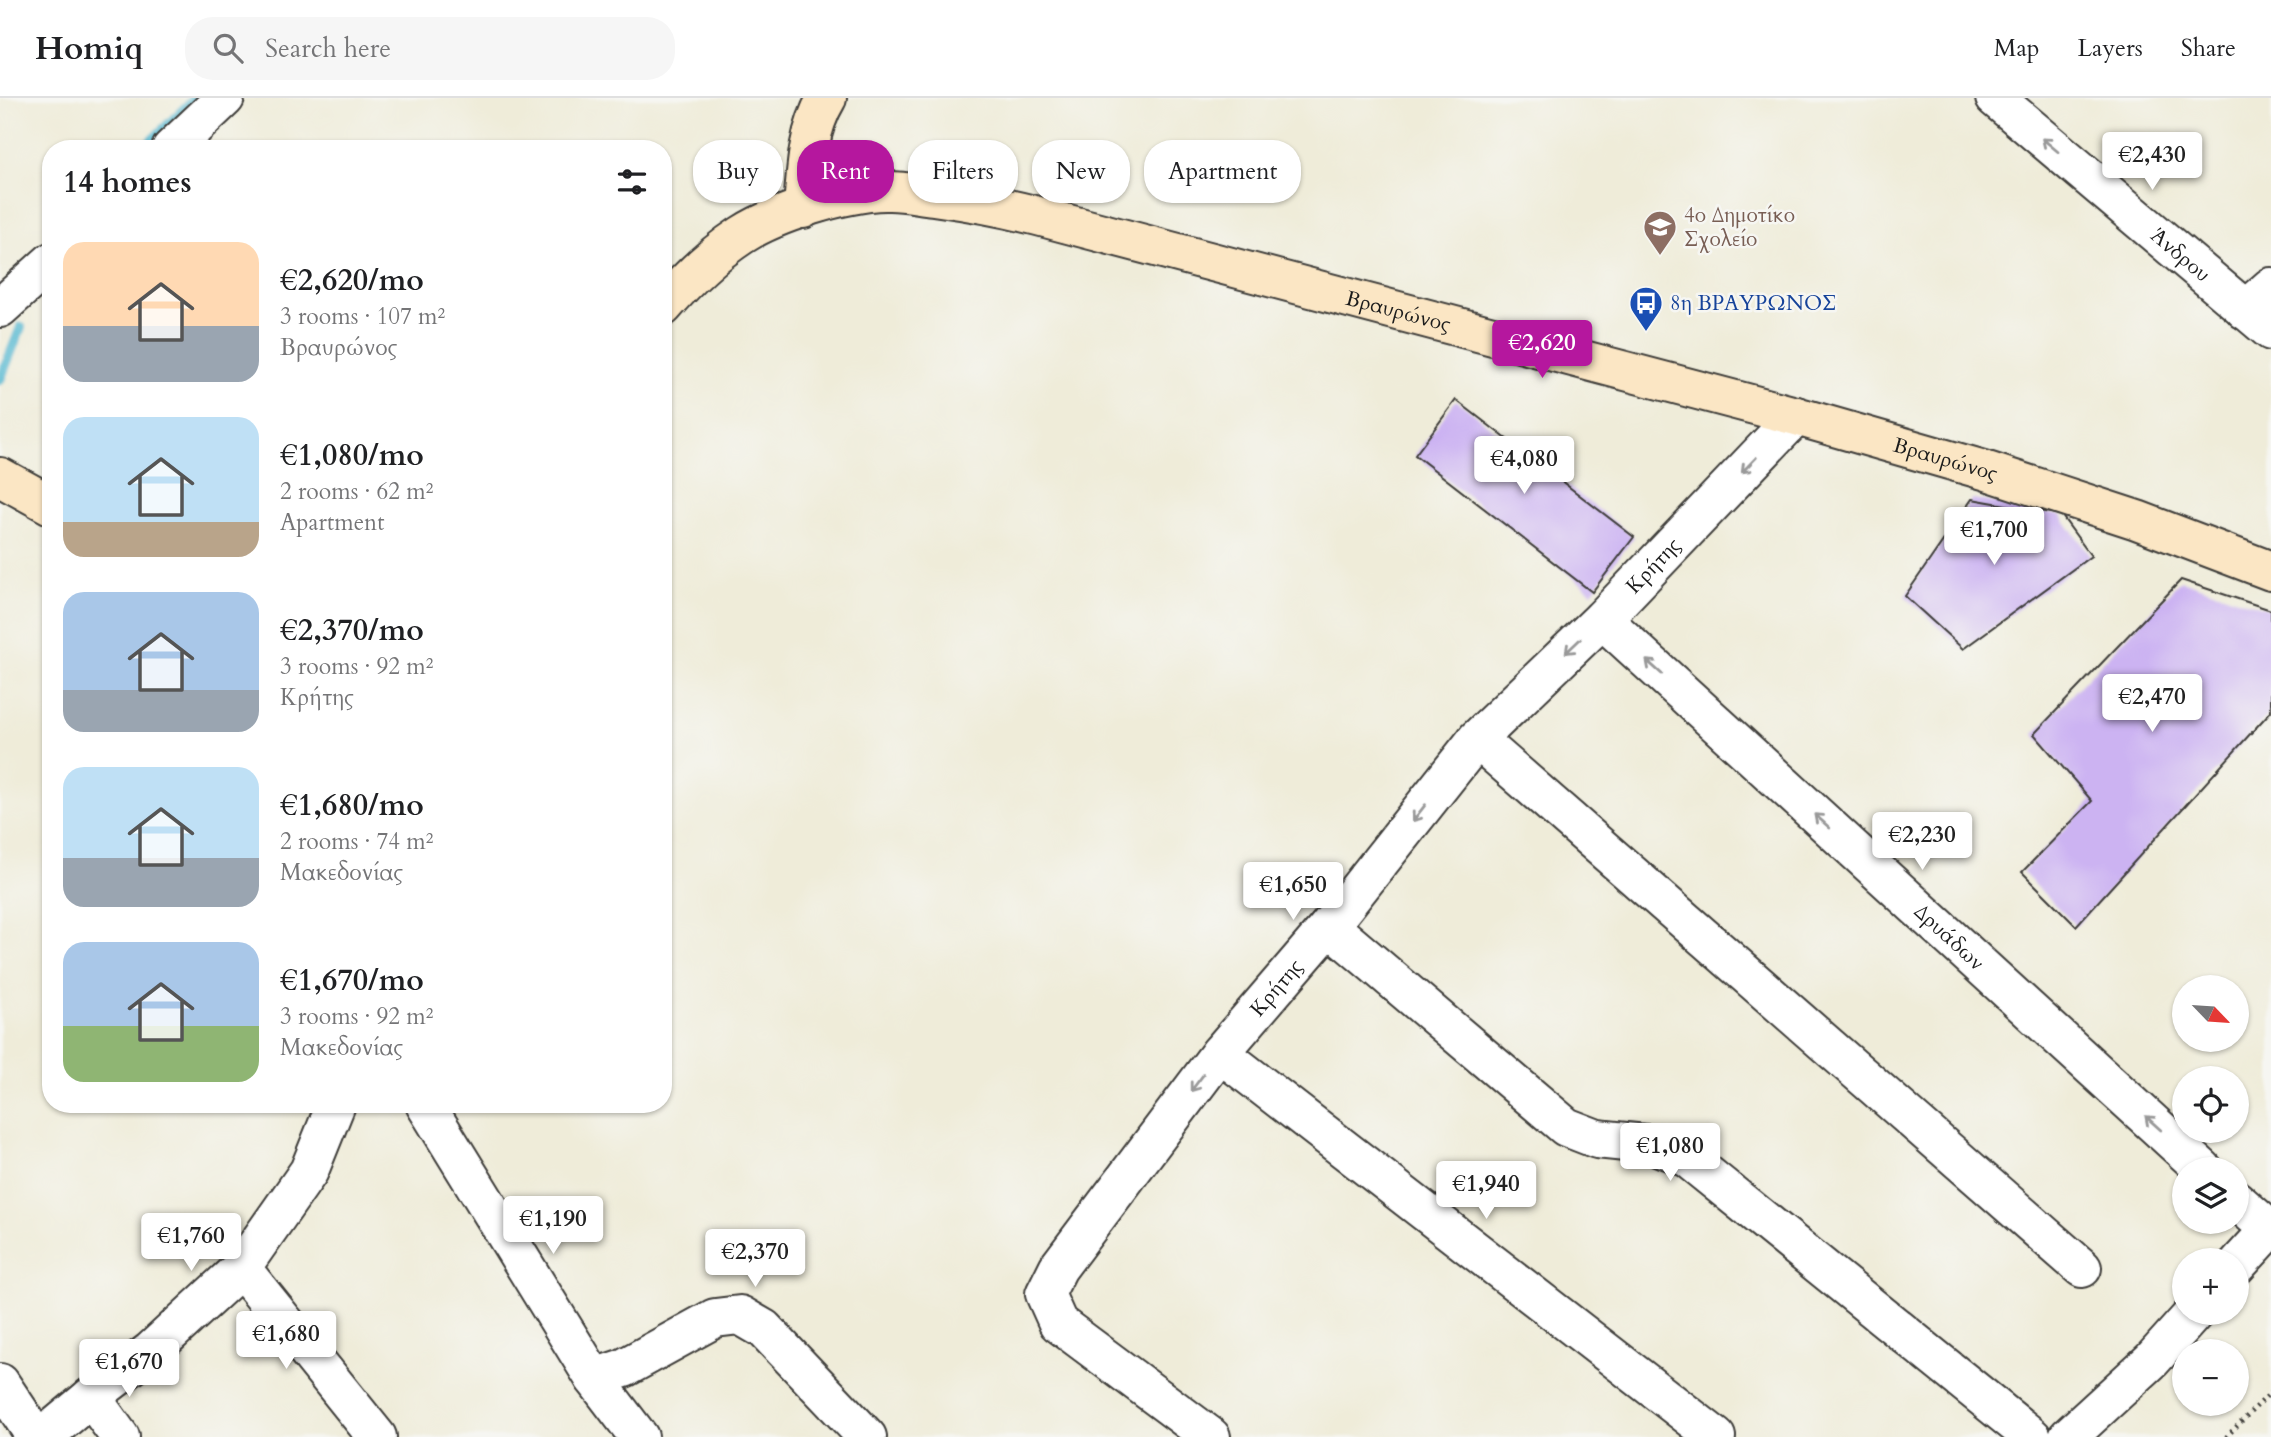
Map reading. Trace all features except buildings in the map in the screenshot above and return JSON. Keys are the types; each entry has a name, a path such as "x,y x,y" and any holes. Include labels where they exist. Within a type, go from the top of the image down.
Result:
{"main road":[{"path":"803,209 809,146 820,109 827,98"},
{"name":"Βραυρώνος","path":"672,297 717,254 744,233 832,199 887,191 996,206 1796,416 1984,470 2137,520 2271,571"},
{"path":"0,477 42,500"}],"street":[{"path":"180,140 225,98"},
{"name":"Άνδρου","path":"1995,98 2262,309"},
{"path":"0,308 42,270"},
{"name":"Κρήτης","path":"1206,1436 1058,1323 1045,1294 1058,1268 1220,1053 1329,926 1477,739 1602,619 1796,416"},
{"name":"Δρυάδων","path":"1602,619 2190,1157"},
{"path":"1477,739 2082,1268"},
{"path":"1329,926 1566,1127 1597,1139 1655,1144 1688,1158 2032,1437"},
{"path":"1220,1053 1716,1437"},
{"path":"43,1437 151,1351 241,1268 309,1171 332,1113"},
{"path":"431,1113 594,1378 639,1437"},
{"path":"2249,1210 2270,1228 2249,1251"},
{"path":"241,1268 377,1437"},
{"path":"594,1378 624,1368 715,1318 740,1315 764,1329 867,1437"},
{"path":"2068,1437 2152,1360 2183,1325"},
{"path":"0,1383 36,1437"},
{"path":"91,1397 120,1437"}],"path":[{"path":"2226,1437 2271,1392"}],"waterway":[{"path":"152,140 195,98"},
{"path":"0,380 21,327"}],"place":[{"name":"4ο Δημοτίκο Σχολείο","path":"1660,257"},
{"name":"8η ΒΡΑΥΡΩΝΟΣ","path":"1646,333"}]}
